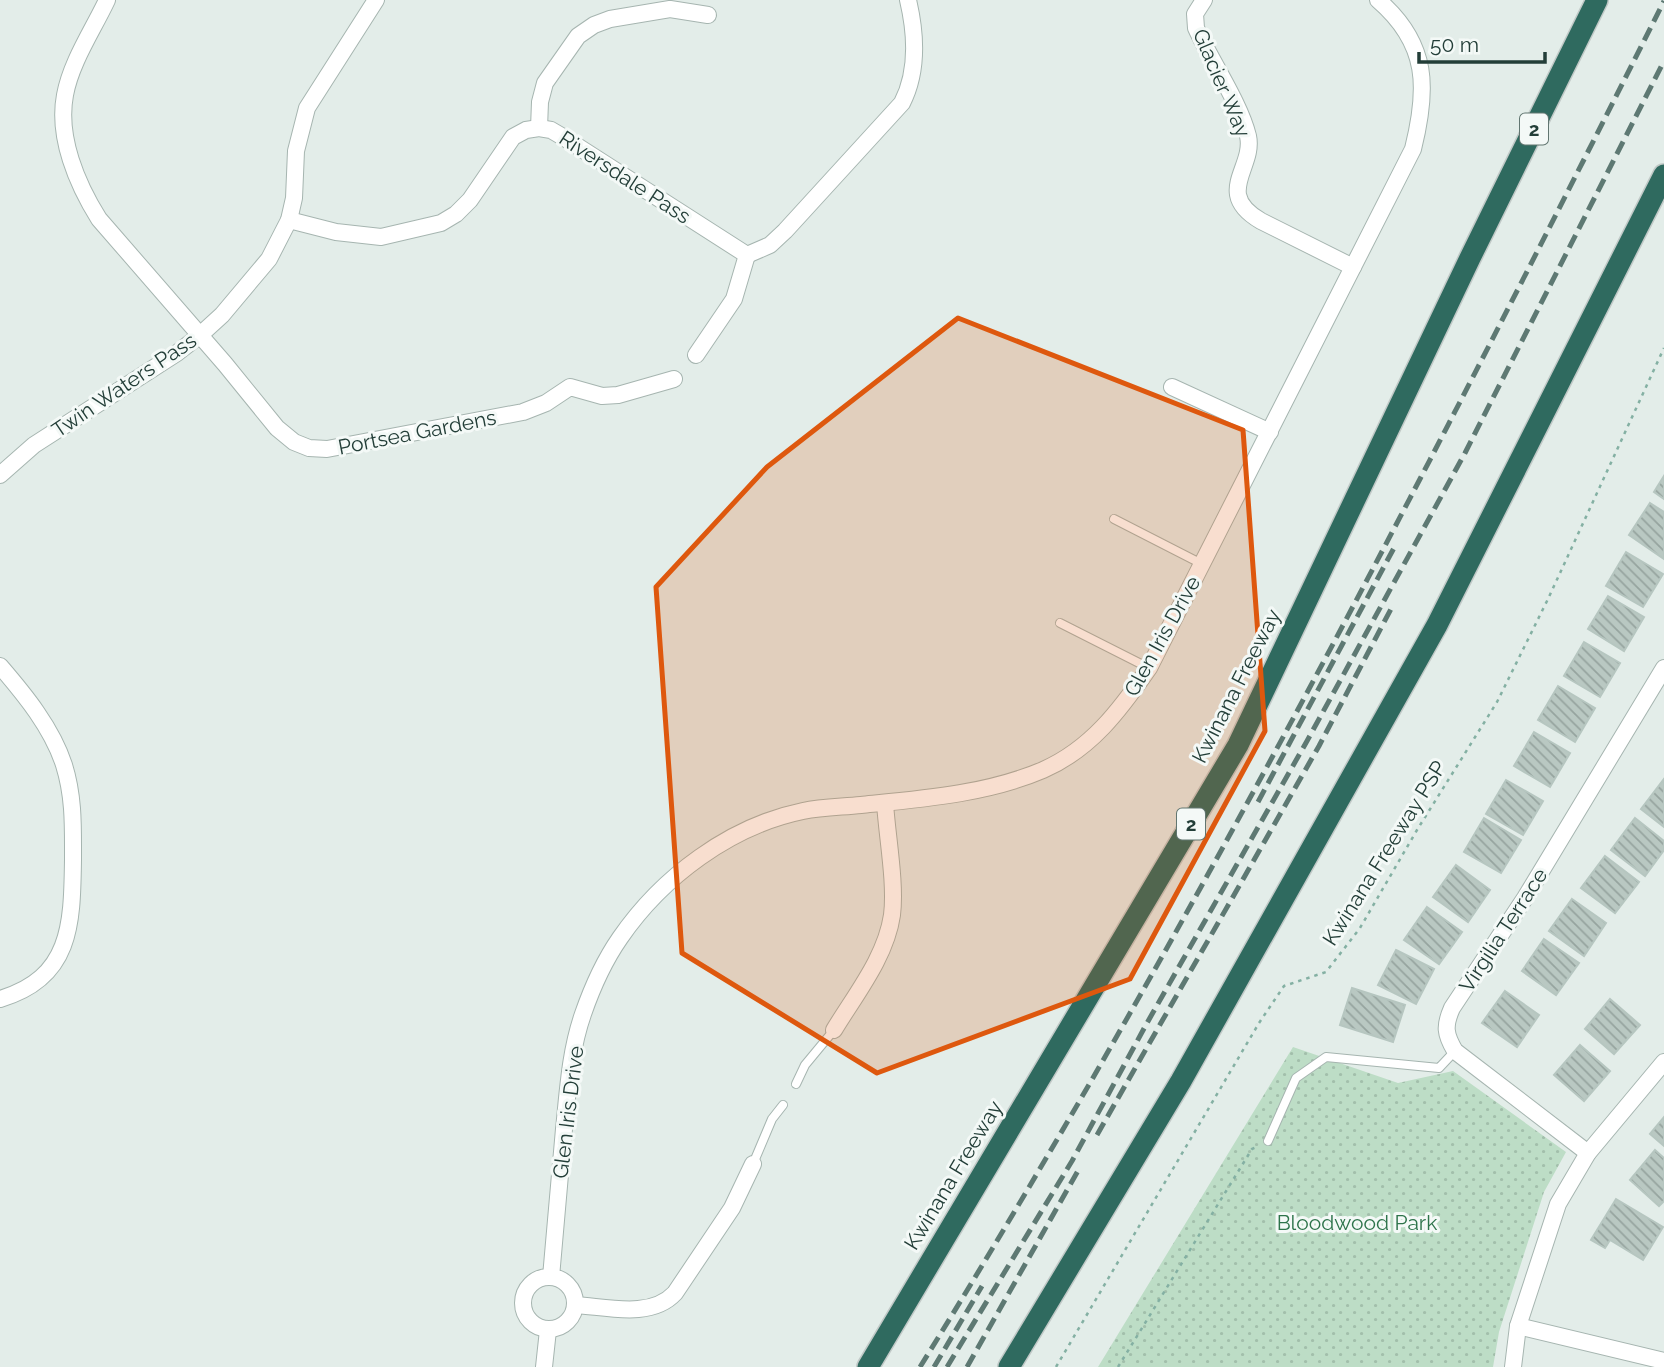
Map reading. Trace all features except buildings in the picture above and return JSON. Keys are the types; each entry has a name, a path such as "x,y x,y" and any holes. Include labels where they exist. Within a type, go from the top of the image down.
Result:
{"highway":[{"path":"1470,258 1587,0"},
{"name":"Kwinana Freeway","path":"868,1367 1238,745 1470,258 1597,0"},
{"path":"1009,1367 1181,1080 1437,625 1664,175"}],"street":[{"name":"Portsea Gardens","path":"107,0 65,94 63,117 66,142 84,195 99,219 277,428 294,442 309,448 327,449 523,412 547,403 570,387 602,396 618,395 674,379"},
{"name":"Twin Waters Pass","path":"0,475 34,445 177,354 222,315 269,259 289,220 294,198 296,151 307,108 376,0"},
{"path":"696,355 734,299 747,255 770,245 785,231 902,103 910,86 914,63 908,0"},
{"name":"Glacier Way","path":"1204,0 1195,14 1196,28 1238,111 1248,137 1249,148 1237,181 1242,204 1250,215 1353,267"},
{"name":"Glen Iris Drive","path":"551,1277 572,1053 582,1016 598,976 619,939 646,904 717,846 738,834 804,811 989,788 1044,770 1073,753 1117,714 1149,668 1413,149 1423,110 1418,53 1404,29 1378,0"},
{"path":"539,128 540,102 545,83 578,36 594,25 610,19 670,9 708,15"},
{"name":"Riversdale Pass","path":"289,220 336,232 381,237 441,223 456,214 470,200 513,137 526,130 539,128 551,130 563,137 747,255"},
{"path":"1172,387 1270,432"},
{"path":"0,666 47,728 63,762 73,808 71,908 69,929 63,947 53,964 33,983 0,999"},
{"name":"Virgilia Terrace","path":"1454,1051 1446,1037 1445,1024 1452,1008 1525,898 1664,668"},
{"path":"834,1030 882,948 892,915 885,803"},
{"path":"1454,1051 1588,1153"},
{"path":"1513,1367 1518,1326 1558,1204 1588,1153 1664,1062"},
{"path":"576,1305 638,1309 654,1307 666,1301 675,1293 732,1208 753,1164"},
{"path":"551,1277 569,1286 576,1305 567,1323 548,1330 530,1321 524,1312 523,1302 525,1292 531,1284 540,1278 551,1277"},
{"path":"1518,1326 1664,1361"},
{"path":"544,1367 548,1330"}],"lane":[{"path":"1114,519 1202,564"},
{"path":"1060,623 1149,668"},
{"path":"796,1084 805,1065 834,1030"},
{"path":"1268,1141 1296,1078 1326,1057 1439,1068 1454,1051"},
{"path":"753,1164 772,1119 783,1105"}],"path":[{"name":"Kwinana Freeway PSP","path":"1056,1367 1259,1023 1284,986 1326,972 1360,928 1497,702 1554,587 1664,348"},
{"path":"1118,1367 1252,1149 1268,1141"}],"highlighted area":[{"path":"958,318 1243,430 1265,731 1130,979 877,1073 682,953 656,587 767,467"}],"green space":[{"name":"Bloodwood Park","path":"1293,1047 1398,1083 1453,1071 1566,1152 1544,1192 1499,1332 1493,1367 1098,1367"}],"railway":[{"path":"920,1367 1021,1201 1214,864 1398,521 1664,1"},
{"path":"947,1367 1072,1161 1307,741 1465,453 1664,61"},
{"path":"1258,802 1395,546"},
{"path":"1097,1135 1319,746 1392,607"},
{"path":"967,1367 1079,1169"},
{"path":"934,1367 982,1286"}]}
